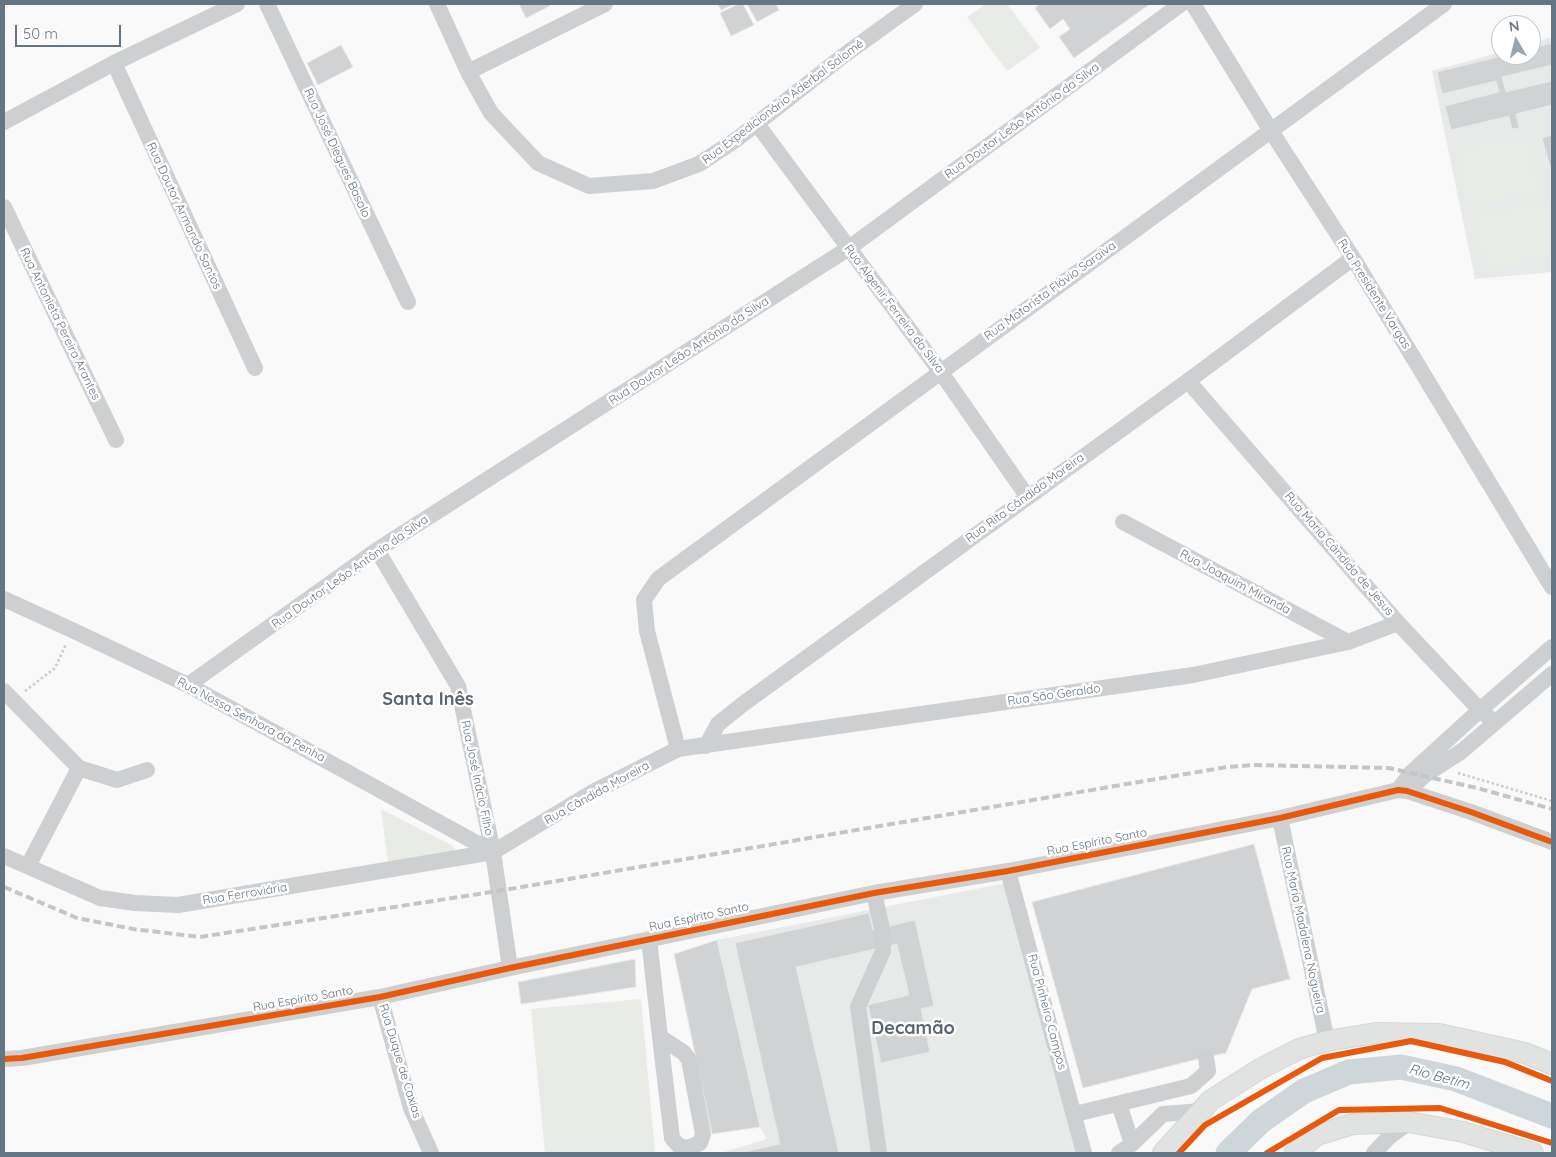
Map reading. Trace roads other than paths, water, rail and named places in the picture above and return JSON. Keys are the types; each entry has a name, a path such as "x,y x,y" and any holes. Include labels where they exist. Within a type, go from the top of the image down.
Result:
{"main road":[{"path":"1163,1153 1211,1100 1260,1069 1298,1049 1326,1041 1376,1033 1439,1034 1525,1053 1552,1064"},
{"path":"1295,1153 1318,1135 1353,1124 1408,1122 1463,1132 1533,1153"}],"street":[{"path":"4,122 114,63 237,4"},
{"name":"Rua José Diegues Basalo","path":"267,4 408,302"},
{"name":"Rua Expedicionário Aderbal Salomé","path":"437,4 468,72 491,114 538,163 589,186 653,181 699,164 757,124 843,56 915,4"},
{"path":"468,72 605,4"},
{"name":"Rua Doutor Leão Antônio da Silva","path":"188,685 377,550 849,248 1181,4"},
{"name":"Rua Presidente Vargas","path":"1192,4 1353,258 1552,587"},
{"name":"Rua Motorista Flávio Saraiva","path":"678,749 647,631 644,600 658,579 1444,4"},
{"name":"Rua Doutor Armando Santos","path":"114,63 255,368"},
{"name":"Rua Algenir Ferreira da Silva","path":"757,124 940,371 1027,496"},
{"name":"Rua Antonieta Pereira Arantes","path":"4,207 116,440"},
{"name":"Rua Rita Cândida Moreira","path":"706,746 718,724 743,704 1027,496 1188,381 1353,258"},
{"name":"Rua Maria Cândida de Jesus","path":"1188,381 1398,623 1480,710 1495,723"},
{"name":"Rua Joaquim Miranda","path":"1123,522 1348,642"},
{"name":"Rua José Inácio Filho","path":"377,550 458,686 493,852 510,968"},
{"name":"Rua Nossa Senhora da Penha","path":"4,600 188,685 493,852"},
{"name":"Rua São Geraldo","path":"706,746 1193,675 1348,642 1398,623"},
{"path":"1402,791 1411,773 1552,647"},
{"path":"1402,791 1462,751 1552,674"},
{"path":"9,695 79,768 117,780 147,770"},
{"name":"Rua Cândida Moreira","path":"493,852 591,794 678,749 706,746"},
{"path":"28,866 79,768"},
{"path":"1402,791 1471,812 1552,842"},
{"name":"Rua Espírito Santo","path":"4,1059 22,1058 380,997 510,968 874,893 1008,871 1280,818 1402,791"},
{"name":"Rua Maria Madalena Nogueira","path":"1280,818 1326,1041"},
{"name":"Rua Ferroviária","path":"4,856 100,898 135,903 178,905 493,852"},
{"name":"Rua Pinheiro Campos","path":"1008,871 1084,1153"},
{"path":"874,893 883,933 883,951 858,1007 879,1153"},
{"path":"649,939 660,1037 672,1138 679,1146 688,1148 700,1143 703,1134 689,1060 684,1053 660,1037"},
{"name":"Rua Duque de Caxias","path":"380,997 412,1108 431,1153"},
{"path":"1074,1114 1191,1086 1208,1071 1206,1057"},
{"path":"1119,1104 1126,1148"},
{"path":"1126,1148 1163,1114 1201,1111"},
{"path":"1374,1153 1388,1138 1408,1122"}],"waterway":[{"name":"Rio Betim","path":"1228,1153 1261,1121 1304,1091 1349,1072 1401,1067 1456,1079 1552,1116"}],"railway":[{"path":"4,887 77,918 133,929 200,937 498,891 1227,767 1254,765 1389,768 1477,788 1552,809"}],"district":[{"name":"Santa Inês","path":"428,700"},
{"name":"Decamão","path":"913,1029"}]}
